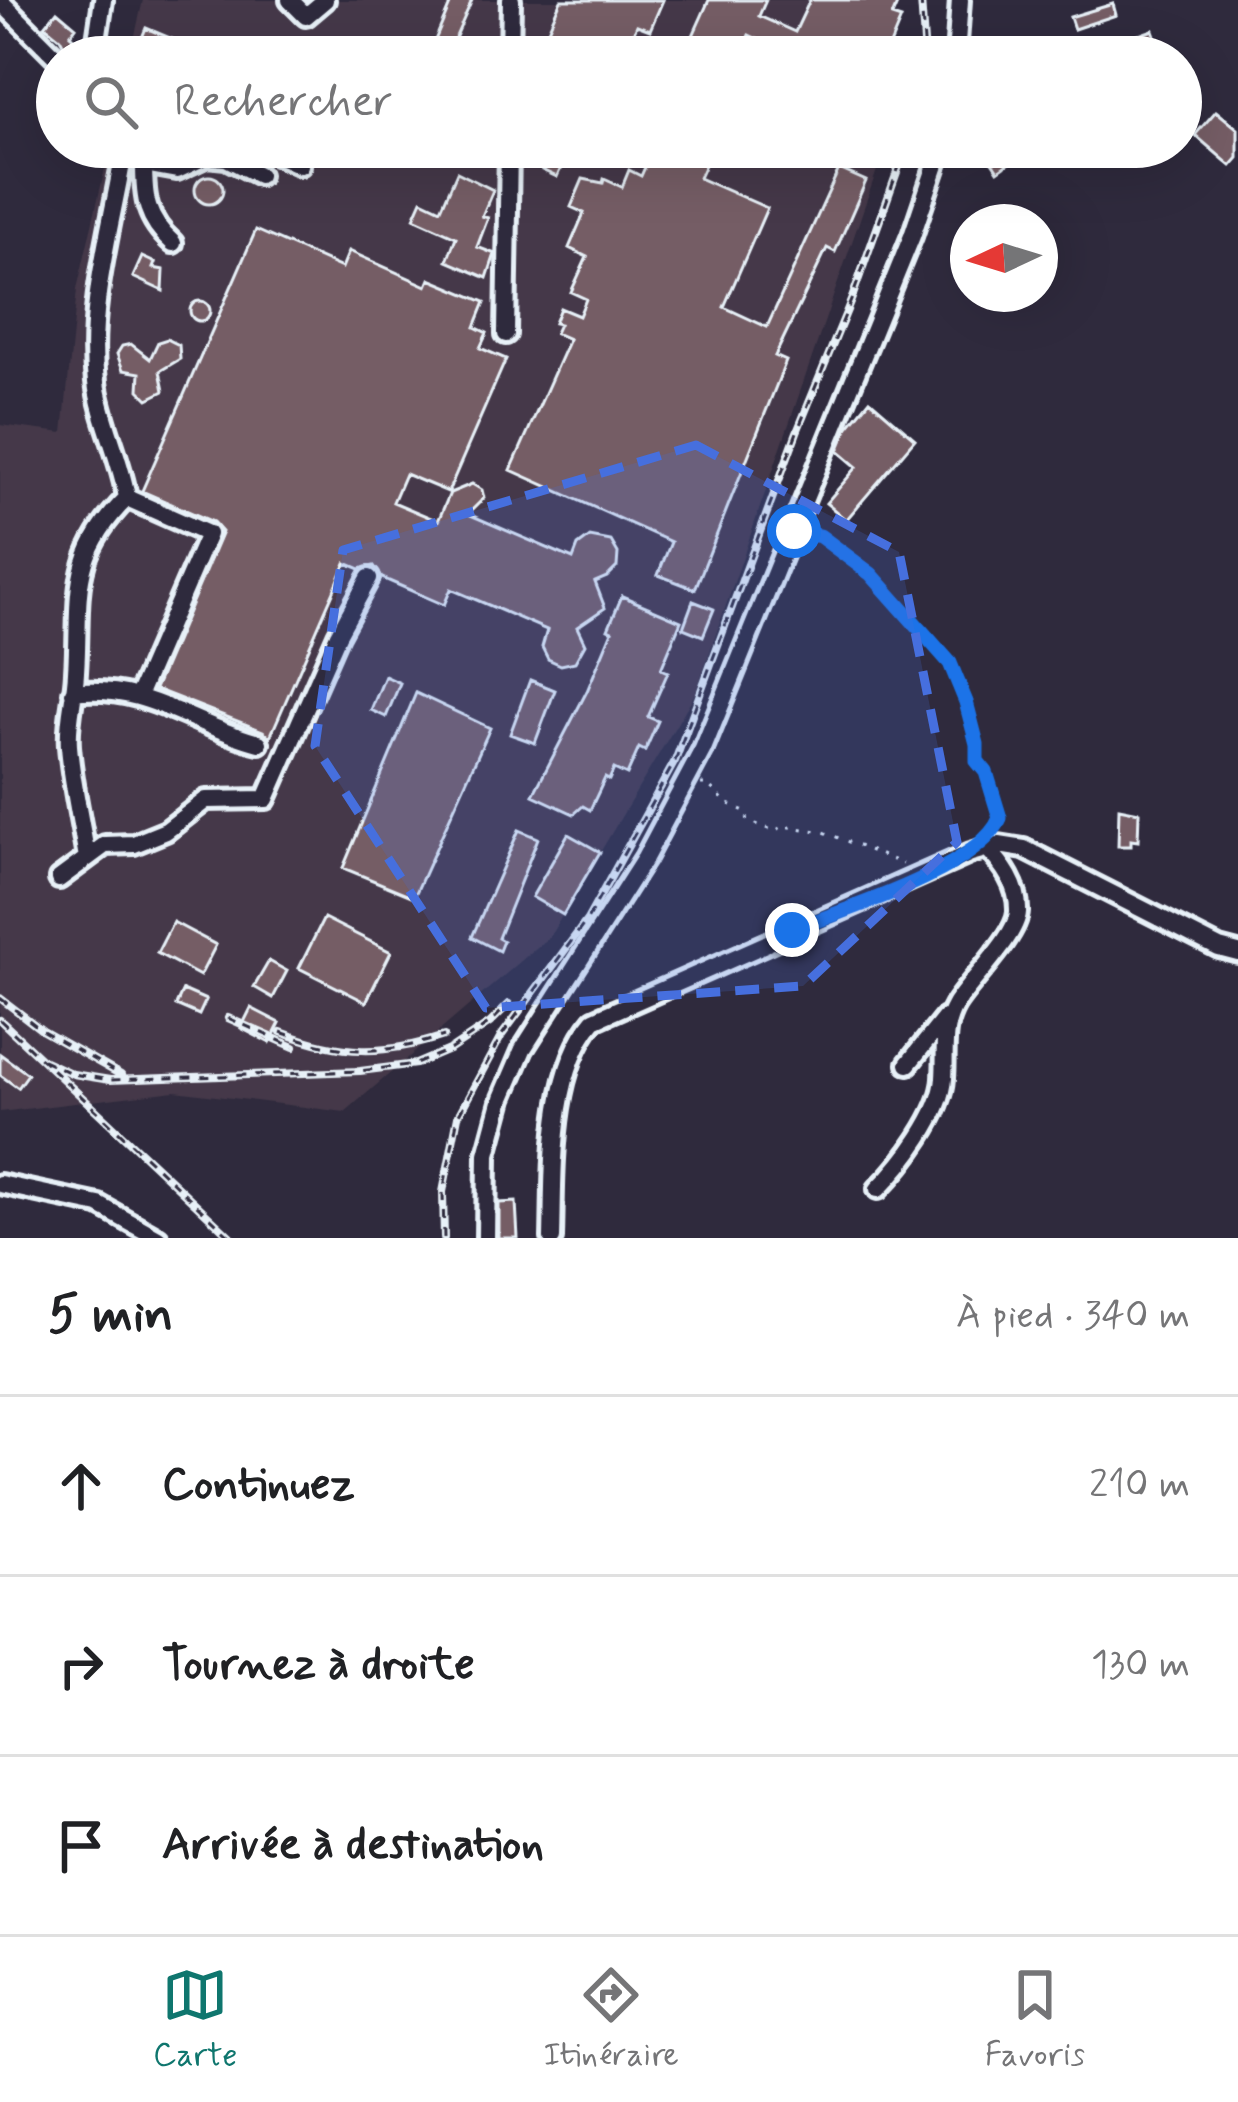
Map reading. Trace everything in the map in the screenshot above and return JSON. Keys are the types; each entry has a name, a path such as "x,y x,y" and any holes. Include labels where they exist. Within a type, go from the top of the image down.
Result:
{"street":[{"path":"98,36 103,0"},
{"path":"290,0 306,16 325,0"},
{"path":"510,36 511,0"},
{"path":"957,36 960,0"},
{"path":"0,1 36,37"},
{"path":"87,858 69,747 77,591 95,538 127,498 96,385 95,322 120,168"},
{"path":"144,168 144,203 154,226 173,243"},
{"path":"245,168 259,175"},
{"path":"506,334 509,168"},
{"path":"486,1238 487,1154 509,1082 523,1049 645,858 689,777 794,531 935,168"},
{"path":"127,498 208,534 138,696"},
{"path":"59,879 105,844 134,844 166,831 206,800 266,799 338,635 369,578"},
{"path":"73,692 138,696 259,743"},
{"path":"552,1238 553,1169 561,1104 575,1051 594,1020 978,850 1024,848 1219,948 1238,953"},
{"path":"908,1064 1016,924 1015,892 1001,863 978,850"},
{"path":"878,1189 912,1150 942,1092 944,1035 954,1007"},
{"path":"0,1184 99,1205 158,1238"}],"path":[{"path":"794,531 820,536 871,574 950,663 966,702 977,761 986,772 1000,818 978,850"},
{"path":"689,777 706,784 765,830 783,826 824,832 903,864 916,879"}],"highlighted area":[{"path":"696,445 899,552 957,842 803,986 486,1008 315,746 343,550"}],"shaded area":[{"path":"143,0 872,0 876,36 135,36"},
{"path":"105,168 878,168 696,692 550,936 345,1112 175,1091 0,1112 0,425 63,433 77,289"}],"building":[{"path":"452,0 472,0 456,36 437,36"},
{"path":"561,0 663,0 650,30 637,25 632,36 545,36"},
{"path":"709,0 766,0 759,16 795,32 810,0 893,0 898,2 892,16 901,19 894,36 693,36"},
{"path":"1113,4 1116,15 1074,29 1070,17"},
{"path":"57,11 76,27 71,36 58,36 45,26"},
{"path":"1216,111 1238,129 1238,158 1231,166 1202,141 1202,127"},
{"path":"543,168 561,168 557,177"},
{"path":"645,168 704,168 699,178 767,208 724,307 767,327 839,169 866,181 835,252 827,248 775,356 786,361 695,589 658,575 671,542 511,470 569,339 555,333 560,308 579,316 586,299 571,292 587,257 569,248 584,213 571,207 583,179 603,183 604,179 622,187 629,170 641,176"},
{"path":"457,172 493,190 477,247 495,254 487,278 447,261 456,237 414,218 422,200 441,209"},
{"path":"209,176 219,180 223,190 219,200 209,204 199,200 195,190 199,180"},
{"path":"256,230 342,268 349,251 427,286 430,279 485,302 475,327 487,333 480,348 506,359 448,492 405,474 393,502 438,521 450,493 472,484 482,490 484,498 468,514 573,559 578,546 590,537 611,541 618,553 617,567 595,582 605,608 577,627 585,644 575,662 561,665 548,659 542,647 547,630 451,589 444,605 382,578 374,566 360,569 346,563 270,737 155,689 222,532 213,522 142,491"},
{"path":"142,257 155,263 153,268 164,270 163,291 133,277"},
{"path":"200,301 210,311 200,321 190,311"},
{"path":"167,339 179,345 180,359 160,371 164,391 148,399 139,390 140,373 123,370 117,354 122,346 131,344 150,359 158,342"},
{"path":"870,400 915,439 846,520 826,503 857,467 838,451 848,427"},
{"path":"622,596 681,621 661,669 668,672 648,717 658,721 645,751 639,748 627,775 614,769 609,780 605,778 590,810 583,806 574,814 533,795 587,691"},
{"path":"693,601 714,609 703,636 683,628"},
{"path":"385,676 400,683 386,717 371,710"},
{"path":"530,680 555,690 535,743 510,734"},
{"path":"416,693 490,728 414,897 343,868"},
{"path":"1119,808 1139,812 1138,841 1131,840 1131,846 1118,846"},
{"path":"519,830 538,838 498,938 503,941 499,951 472,937"},
{"path":"568,834 600,852 563,915 532,897"},
{"path":"324,918 391,952 366,1002 299,968"},
{"path":"173,922 216,945 200,976 157,953"},
{"path":"269,961 287,971 273,998 254,987"},
{"path":"183,990 206,1000 199,1015 176,1005"},
{"path":"251,1008 280,1023 270,1043 241,1028"},
{"path":"0,1054 28,1074 18,1088 0,1075"},
{"path":"516,1202 518,1238 499,1238 499,1203"}],"railway":[{"path":"921,0 924,36"},
{"path":"444,1238 443,1192 458,1116 502,1035 587,920 675,761 898,168"},
{"path":"0,998 43,1031 121,1075"},
{"path":"43,1060 73,1074 110,1080 360,1071 416,1064 451,1049 509,1004"},
{"path":"228,1018 294,1047"},
{"path":"0,1020 232,1238"},
{"path":"281,1032 362,1050 401,1047 444,1036"}],"route":[{"path":"792,930 892,891 971,853 1000,818 986,772 977,761 966,702 950,663 871,574 820,536 794,531"}]}
